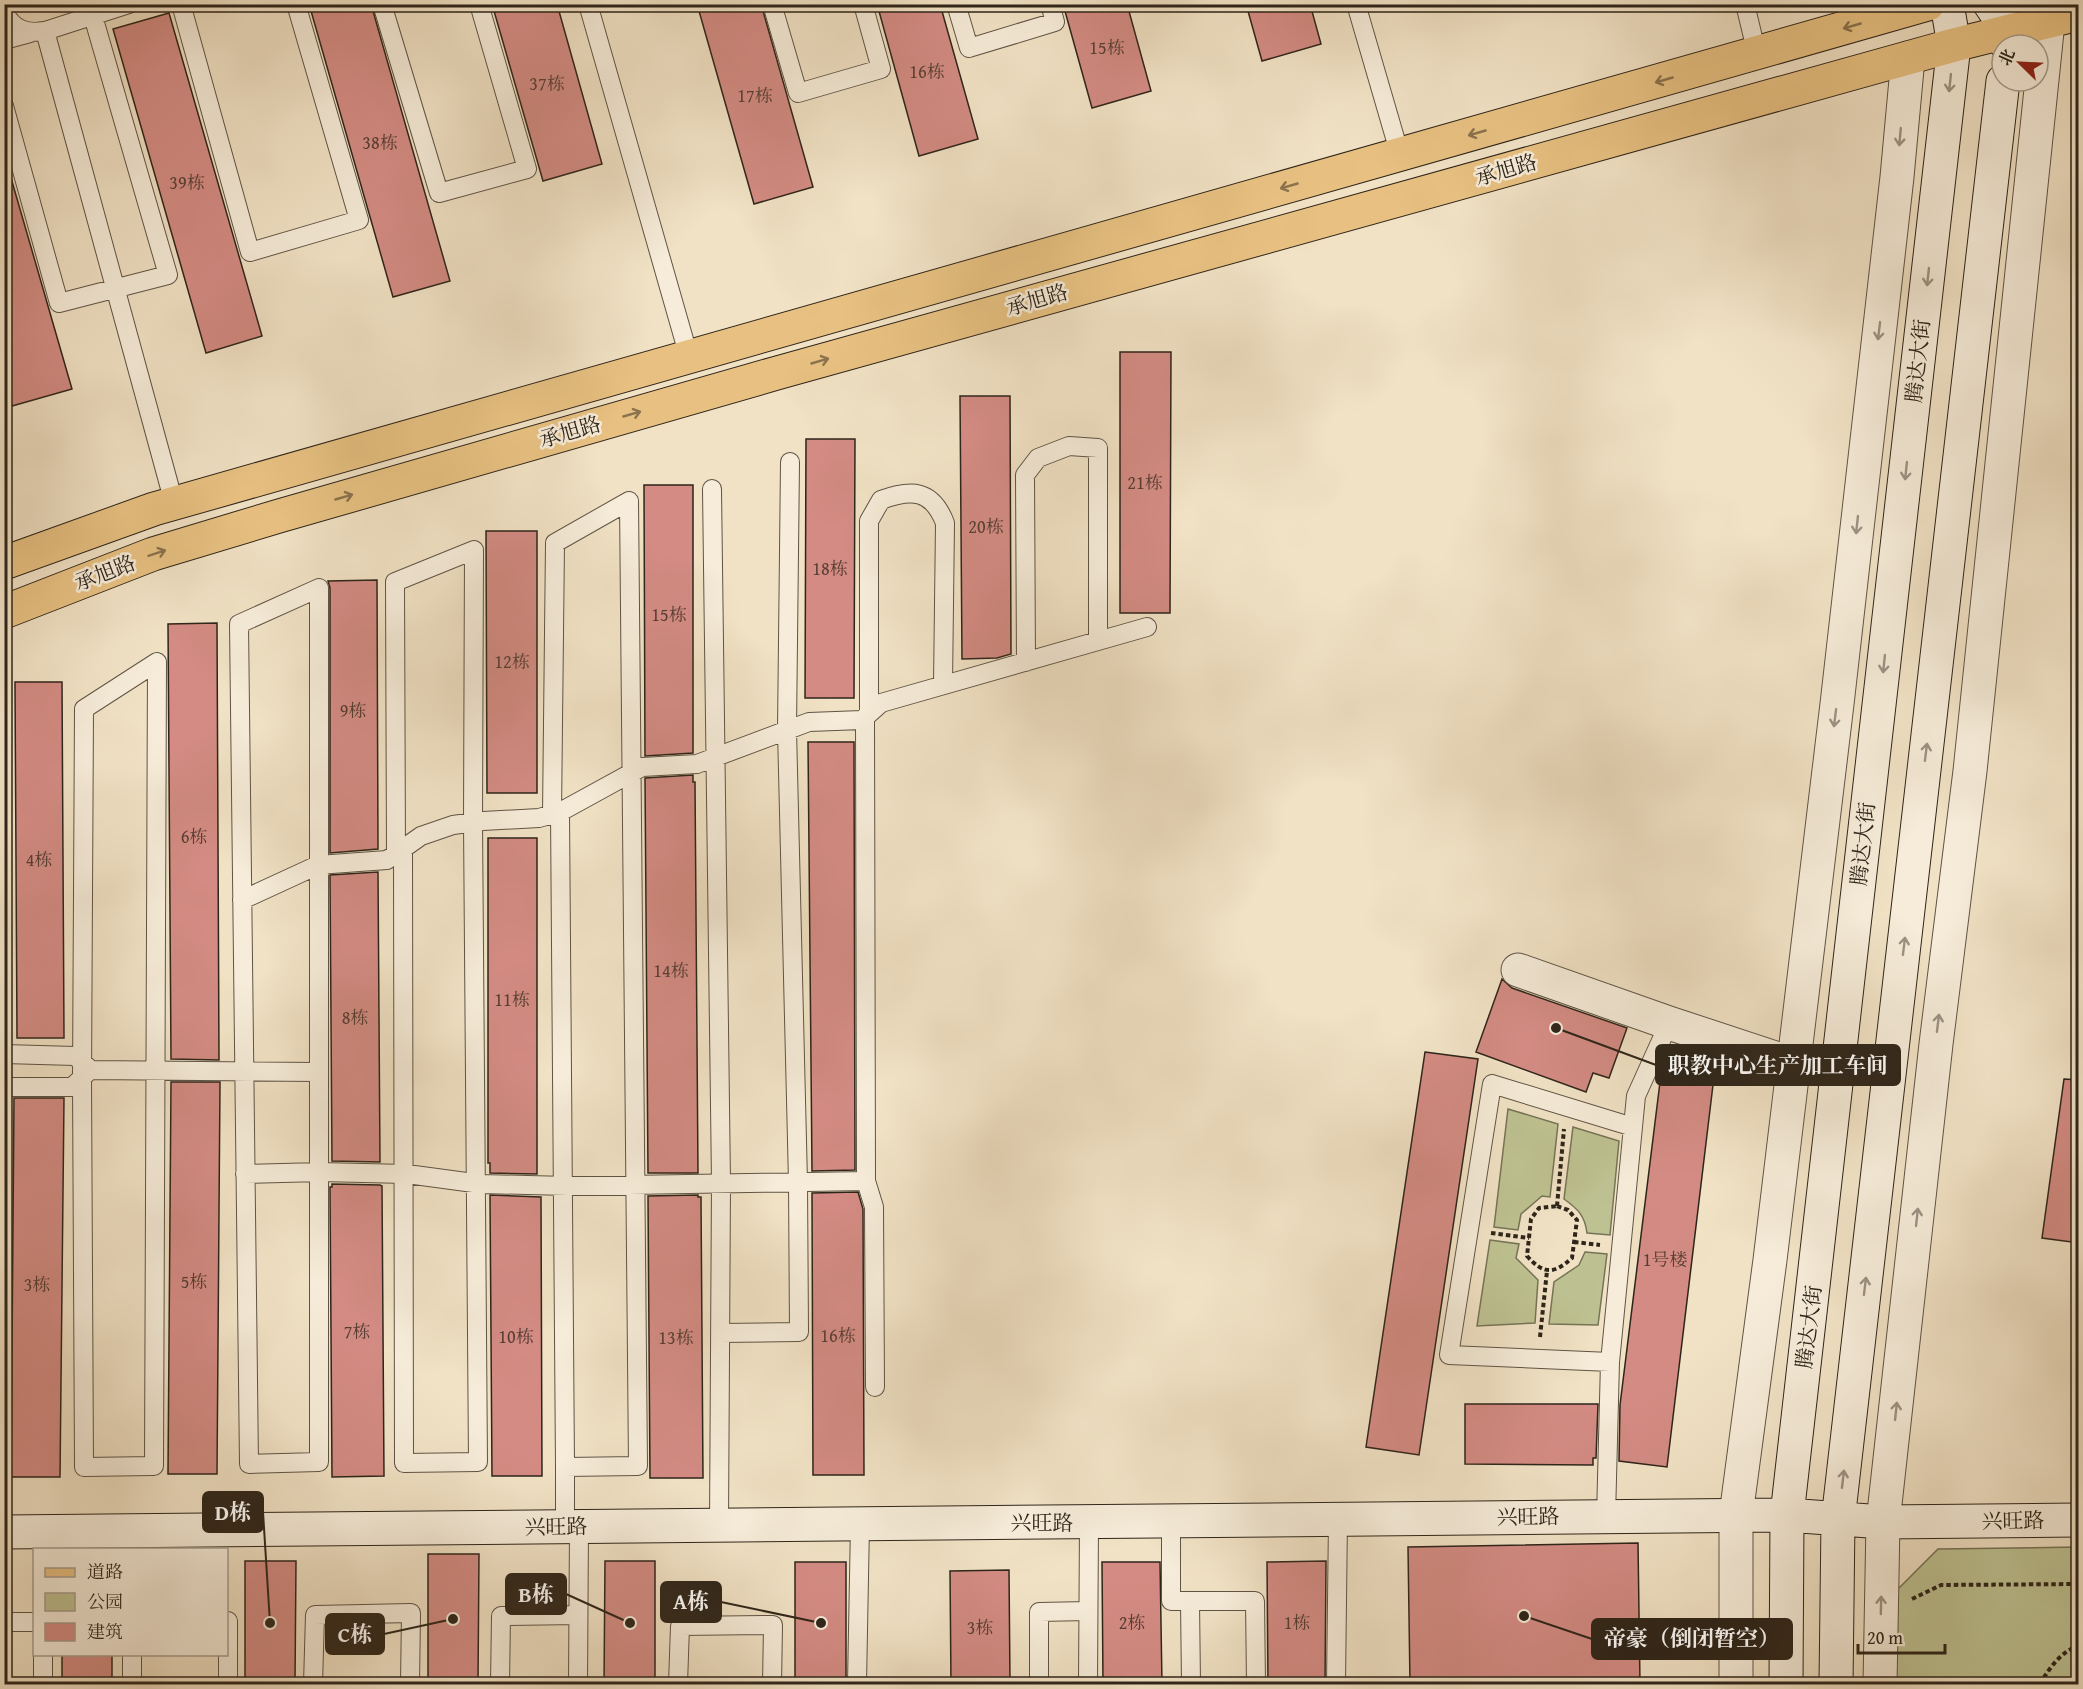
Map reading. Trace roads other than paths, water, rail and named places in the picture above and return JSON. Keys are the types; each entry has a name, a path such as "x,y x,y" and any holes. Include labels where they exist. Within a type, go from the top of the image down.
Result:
{"main road":[{"name":"承旭路","path":"4,563 174,503 1928,4"},
{"name":"承旭路","path":"2022,33 2063,18"},
{"name":"承旭路","path":"4,612 153,554 291,512 800,366 1954,45 1990,40"}],"street":[{"name":"腾达大街","path":"1786,1684 1787,1515 1954,45 1947,4"},
{"path":"1990,4 2005,33"},
{"path":"1880,1684 1883,1522 1973,736 2063,18"},
{"path":"1736,1684 1736,1515 1770,1260 1839,681 1897,177 1908,58"},
{"path":"1836,1684 1838,1520 2002,93"},
{"path":"1518,970 1793,1064 1838,1072"},
{"name":"兴旺路","path":"4,1532 131,1540 572,1526 1089,1523 1736,1515 1787,1515 1883,1522 2079,1520"}],"lane":[{"path":"4,40 129,4"},
{"path":"181,4 250,252 359,220 296,4"},
{"path":"382,4 439,193 527,169 479,4"},
{"path":"588,4 688,357"},
{"path":"772,4 798,93 881,69 863,4"},
{"path":"956,4 969,48 1055,22 1050,4"},
{"path":"1356,4 1400,155"},
{"path":"1745,4 1756,54"},
{"path":"4,12 21,31 37,32"},
{"path":"4,106 59,303 168,275 93,16"},
{"path":"37,32 115,289 174,503"},
{"path":"1026,662 1025,475 1038,458 1069,446 1098,448 1098,641"},
{"path":"720,1333 799,1332 798,1182 787,730 790,462"},
{"path":"712,489 721,1182 719,1525"},
{"path":"875,1387 874,1207 866,1181 869,521 881,500 901,493 920,495 930,499 940,510 945,523 943,686"},
{"path":"565,1467 638,1466 628,501 555,543 556,813 565,1467 572,1526 578,1615 578,1684"},
{"path":"474,550 473,822 478,1462 404,1463 405,1174 395,582 474,550"},
{"path":"320,588 318,865 319,1462 249,1464 239,624 320,588"},
{"path":"242,900 318,865 387,860 421,837 453,825 539,818 556,813 642,767 697,764 809,722 862,720 881,703 1147,627"},
{"path":"157,662 154,1466 84,1467 85,1070 84,709 157,662"},
{"path":"1606,1517 1610,1362 1636,1096 1669,1023"},
{"path":"4,1054 75,1056 85,1070"},
{"path":"85,1070 319,1072"},
{"path":"4,1087 72,1087 85,1070"},
{"path":"1610,1362 1449,1355 1492,1084 1633,1127"},
{"path":"245,1174 320,1172 405,1174 476,1184 562,1186 866,1181"},
{"path":"1336,1684 1338,1519"},
{"path":"1171,1521 1171,1601 1255,1601 1256,1684"},
{"path":"1088,1684 1089,1523"},
{"path":"857,1684 860,1524"},
{"path":"1190,1602 1191,1684"},
{"path":"1039,1684 1039,1612 1088,1611"},
{"path":"314,1684 315,1615 411,1613 410,1684"},
{"path":"500,1684 501,1616 578,1615"},
{"path":"4,1622 33,1622"},
{"path":"228,1622 228,1684"},
{"path":"678,1684 680,1626 773,1625 772,1684"},
{"path":"43,1656 43,1684"},
{"path":"132,1656 132,1684"}],"place":[{"name":"职教中心生产加工车间","path":"1556,1028"},
{"name":"帝豪（倒闭暂空）","path":"1524,1616"},
{"name":"C栋","path":"453,1619"},
{"name":"D栋","path":"270,1623"},
{"name":"B栋","path":"630,1623"},
{"name":"A栋","path":"821,1623"}]}
